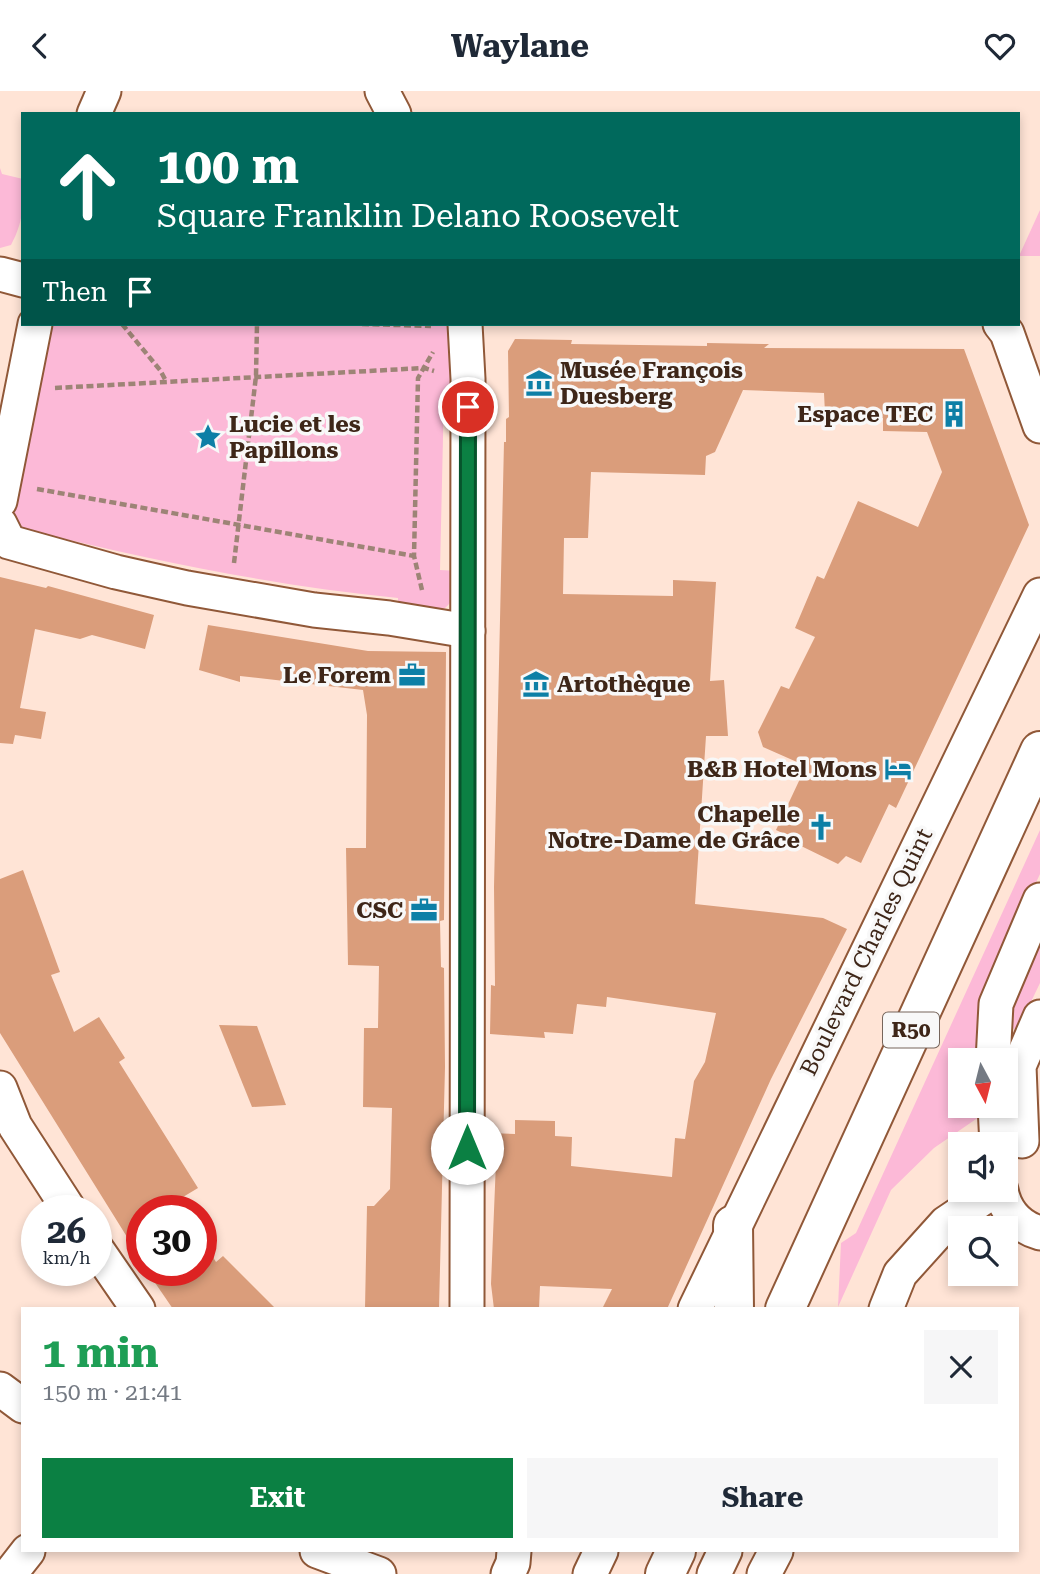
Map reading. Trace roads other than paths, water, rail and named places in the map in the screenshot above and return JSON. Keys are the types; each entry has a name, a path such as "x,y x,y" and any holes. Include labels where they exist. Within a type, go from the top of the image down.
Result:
{"highway":[{"name":"R50","path":"786,1307 1040,751"},
{"path":"733,1225 734,1307"},
{"path":"665,1574 676,1552"}],"street":[{"path":"95,112 104,91"},
{"path":"382,91 393,112"},
{"path":"0,274 21,279"},
{"path":"2,492 35,326"},
{"path":"452,326 468,379 467,1307"},
{"path":"1003,328 1040,344"},
{"path":"1003,328 1040,426"},
{"path":"0,524 9,542 116,572 229,596 314,610 414,608 468,631"},
{"name":"Boulevard Charles Quint","path":"696,1307 733,1225 1040,595"},
{"path":"994,1048 996,1004 1040,900"},
{"path":"1016,1132 1018,1066 1040,1017"},
{"path":"0,1088 15,1126 60,1195"},
{"path":"887,1307 900,1274 946,1223 977,1202"},
{"path":"1005,1202 1014,1218 1040,1233"},
{"path":"112,1271 137,1307"},
{"path":"0,1389 21,1405"},
{"path":"10,1574 27,1552"},
{"path":"320,1552 379,1574"},
{"path":"393,1574 394,1552"},
{"path":"508,1574 514,1552"},
{"path":"590,1574 601,1552"},
{"path":"715,1574 725,1552"},
{"path":"764,1574 775,1552"}],"place":[{"name":"Musée François Duesberg","path":"539,383"},
{"name":"Espace TEC","path":"954,414"},
{"name":"Lucie et les Papillons","path":"208,437"},
{"name":"Le Forem","path":"412,675"},
{"name":"Artothèque","path":"536,684"},
{"name":"B&B Hotel Mons","path":"898,769"},
{"name":"Chapelle Notre-Dame de Grâce","path":"821,827"},
{"name":"CSC","path":"424,910"}]}
